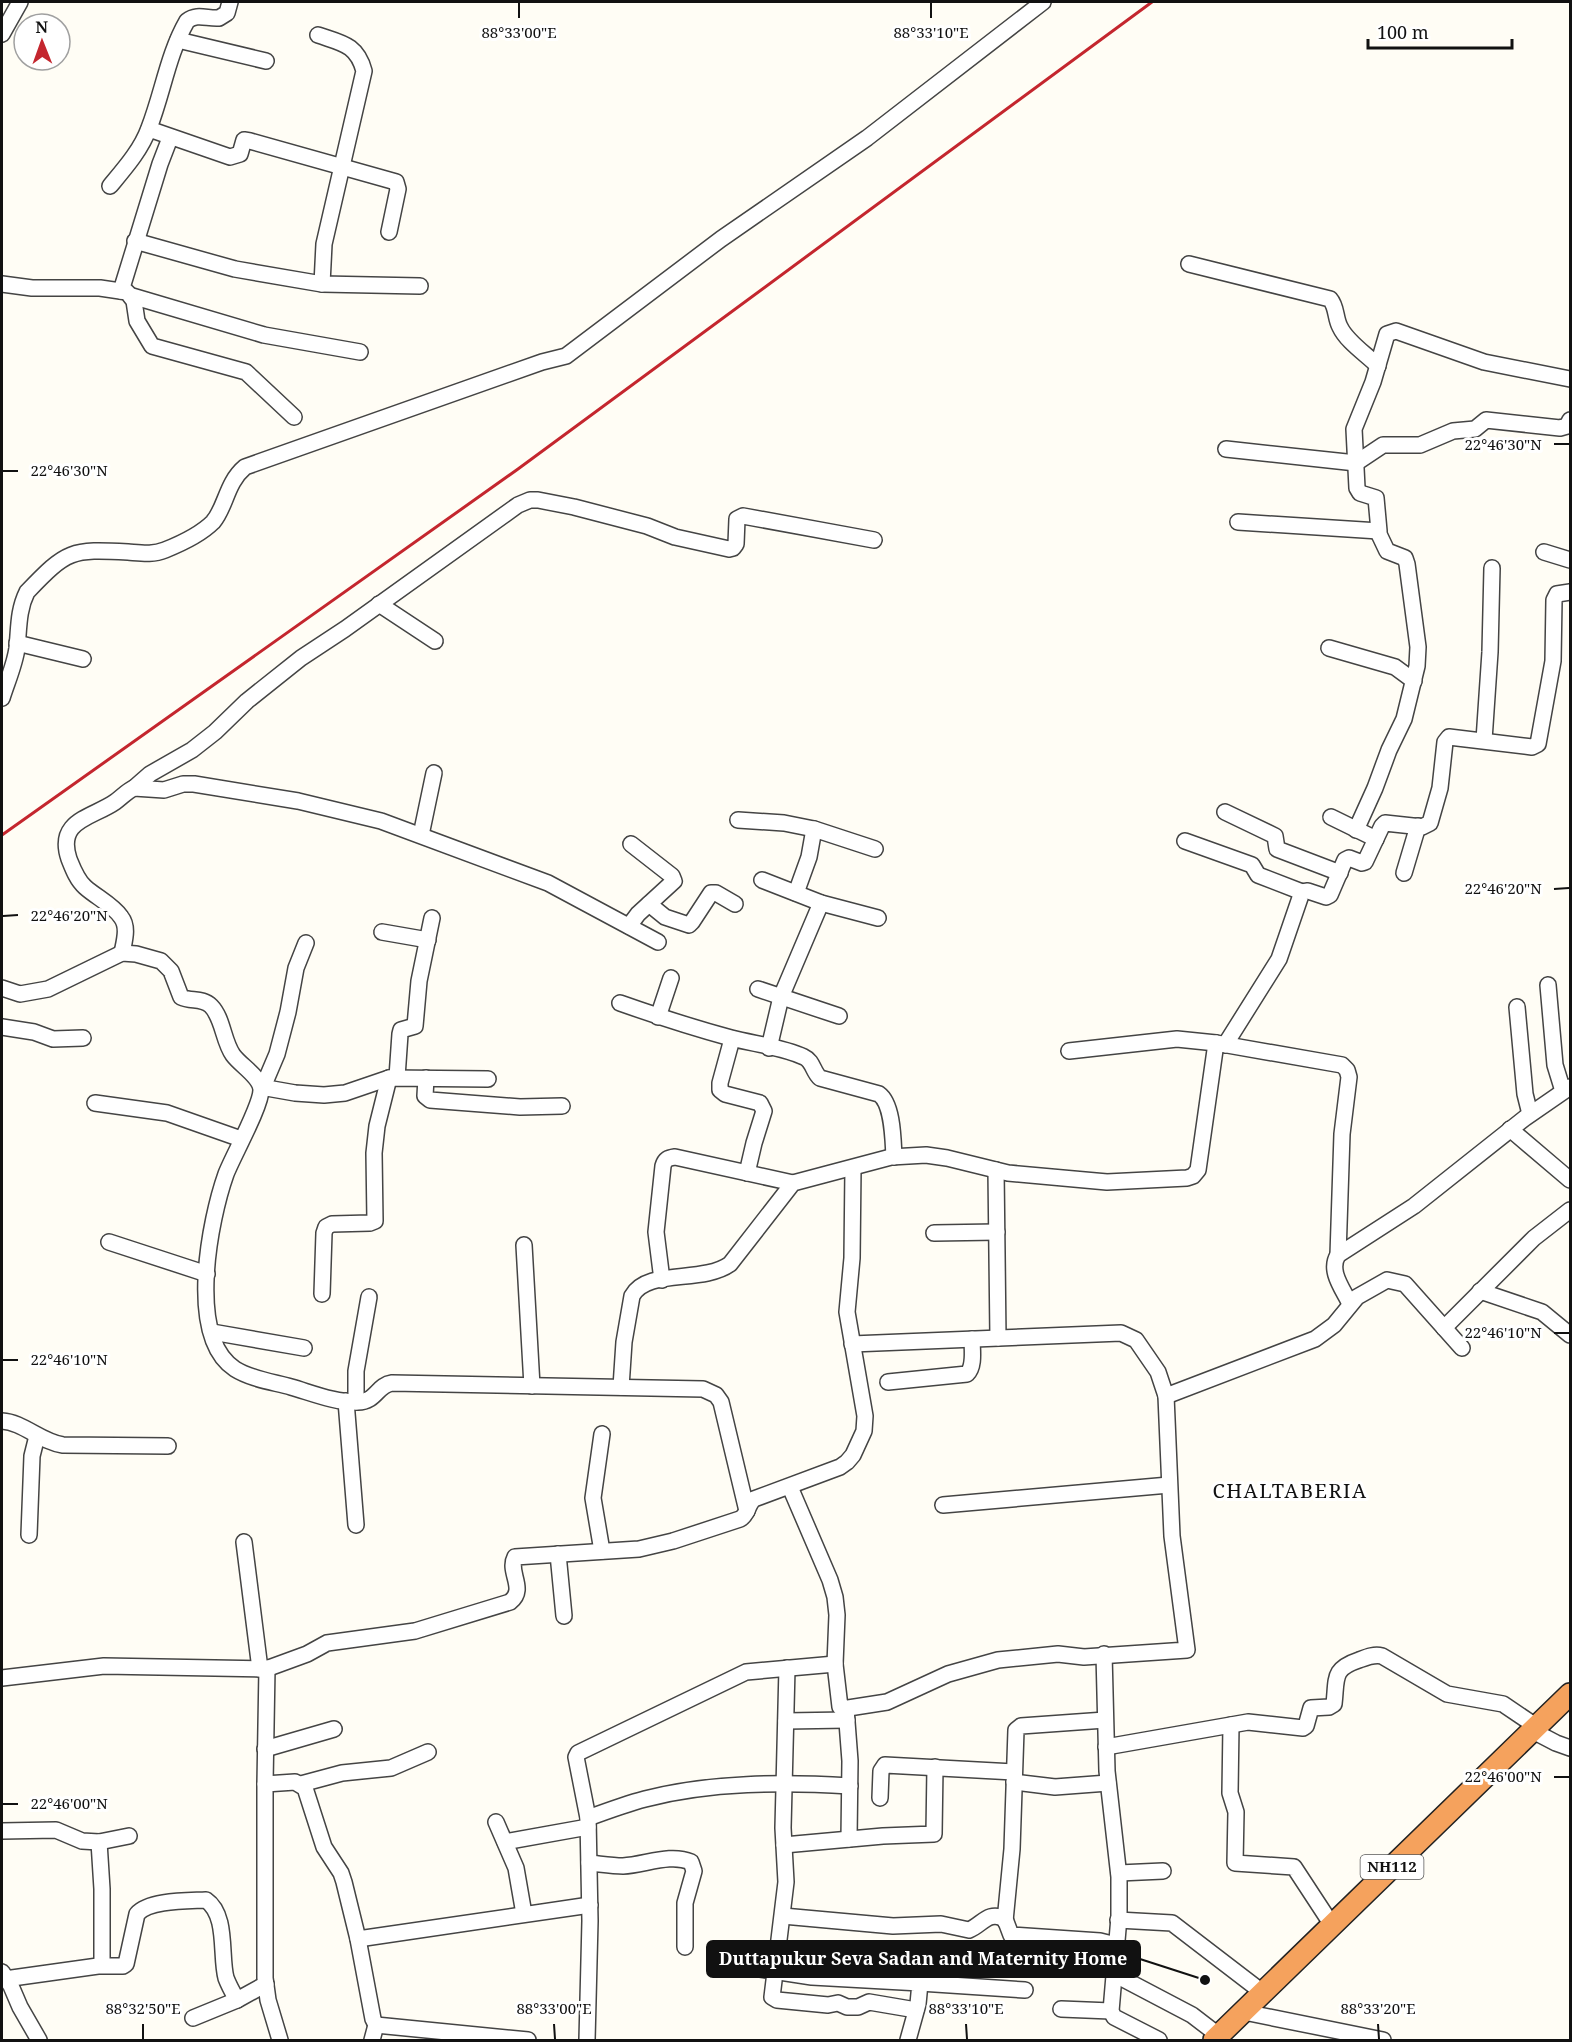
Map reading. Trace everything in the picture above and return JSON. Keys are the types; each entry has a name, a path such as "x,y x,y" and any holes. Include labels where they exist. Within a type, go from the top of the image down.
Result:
{"highway":[{"name":"NH112","path":"1216,2038 1570,1694"}],"street":[{"path":"2,34 20,2"},
{"path":"110,186 130,163 149,129 166,68 187,21 192,16 219,18 227,13 230,2"},
{"path":"2,698 17,649 20,607 27,592 58,561 73,553 90,550 153,554 166,550 214,521 232,482 245,466 542,362 566,356 722,239 867,138 1043,2"},
{"path":"318,35 348,46 357,53 364,71 324,244 322,284"},
{"path":"178,40 266,61"},
{"path":"149,129 230,157 240,153 244,141 250,141 397,184 398,189 389,232"},
{"path":"126,293 135,241 170,138"},
{"path":"135,241 235,269 322,284 420,286"},
{"path":"1189,264 1330,299 1341,328 1378,366"},
{"path":"2,284 32,288 100,288 126,293 264,335 360,352"},
{"path":"126,293 134,301 137,321 152,346 246,372 294,417"},
{"path":"1356,830 1404,719 1414,681 1418,647 1405,558 1383,548 1378,532 1380,528 1377,501 1374,497 1358,490 1355,424 1373,382 1387,334 1396,331 1484,362 1570,379"},
{"path":"1226,449 1356,463 1383,445 1420,445 1452,431 1475,429 1486,420 1560,428 1567,426 1570,420"},
{"path":"122,953 125,926 121,916 84,886 75,873 66,848 66,837 71,828 84,817 115,802 150,774 192,750 215,732 247,701 301,658 518,505 530,500 538,500 574,507 647,526 675,537 729,549 736,544 736,519 743,516 874,540"},
{"path":"1238,522 1378,532"},
{"path":"1544,552 1570,560"},
{"path":"1484,740 1491,652 1492,568"},
{"path":"1185,841 1252,865 1258,875 1302,892 1308,891 1326,897 1330,895 1347,859 1362,864 1365,862 1385,823 1422,827 1430,823 1442,777 1445,742 1449,737 1532,747 1538,744 1553,661 1554,600 1557,594 1570,592"},
{"path":"379,604 435,641"},
{"path":"17,643 83,659"},
{"path":"1329,648 1395,667 1414,681"},
{"path":"421,835 434,774"},
{"path":"134,788 164,790 188,783 298,801 381,821 548,883 658,942"},
{"path":"1225,812 1275,836 1277,849 1340,873"},
{"path":"1331,817 1376,839"},
{"path":"738,820 784,823 814,829 875,849"},
{"path":"1404,873 1418,826"},
{"path":"796,893 809,857 814,829"},
{"path":"629,926 674,881 672,876 631,844"},
{"path":"762,880 821,903 878,918"},
{"path":"662,1280 656,1232 664,1161 668,1158 675,1157 793,1183 908,1155 936,1156 1018,1174 1107,1182 1193,1176 1198,1170 1221,1044 1279,959 1302,892"},
{"path":"649,904 665,917 685,925 692,922 711,893 716,893 735,904"},
{"path":"769,1047 781,997 821,903"},
{"path":"322,1294 326,1227 332,1224 375,1221 374,1153 377,1126 393,1077 401,1030 415,1026 419,981 432,918"},
{"path":"382,932 428,940"},
{"path":"306,943 296,968 277,1054 226,1175 214,1214 207,1274 207,1307 218,1349 226,1360 235,1369 253,1377 351,1402 372,1399 387,1384 392,1383 702,1389 716,1395 721,1402 747,1511"},
{"path":"2,988 20,994 48,989 122,953 136,954 161,961 171,971 181,997 198,999 210,1006 233,1055 262,1087 302,1094 324,1095 345,1093 393,1077 488,1079"},
{"path":"658,1017 671,978"},
{"path":"1338,1255 1414,1206 1510,1129 1567,1089 1555,1065 1548,985"},
{"path":"758,989 839,1016"},
{"path":"620,1003 732,1039 806,1058 817,1075 826,1081 882,1096 885,1099 891,1124 894,1157"},
{"path":"1516,1007 1525,1094 1530,1114"},
{"path":"2,1027 34,1032 53,1039 83,1038"},
{"path":"732,1039 720,1090 725,1094 760,1103 764,1111 747,1173"},
{"path":"1069,1051 1177,1039 1221,1044 1342,1065 1347,1070 1348,1077 1342,1134 1338,1255 1334,1266 1350,1304"},
{"path":"426,1077 425,1096 430,1100 520,1107 562,1106"},
{"path":"95,1103 167,1113 241,1139"},
{"path":"1510,1129 1570,1180"},
{"path":"2,1678 104,1666 263,1668 308,1654 327,1643 415,1631 510,1602 517,1597 514,1558 629,1550 673,1541 740,1519 754,1499 840,1467 853,1455 864,1431 865,1416 846,1312 852,1258 853,1168"},
{"path":"996,1170 998,1338"},
{"path":"621,1387 624,1342 632,1296 642,1284 708,1275 725,1268 793,1183"},
{"path":"1444,1328 1534,1238 1570,1210"},
{"path":"934,1233 997,1232"},
{"path":"108,1242 207,1274"},
{"path":"524,1245 532,1386"},
{"path":"1166,1396 1316,1340 1334,1325 1357,1297 1387,1280 1405,1284 1462,1348"},
{"path":"1480,1291 1542,1312 1570,1335"},
{"path":"356,1525 351,1402 369,1298"},
{"path":"212,1332 304,1348"},
{"path":"786,1721 847,1715 887,1702 948,1674 998,1660 1058,1654 1080,1657 1187,1650 1172,1536 1166,1396 1158,1372 1136,1340 1121,1333 852,1344"},
{"path":"888,1382 967,1374 972,1366 972,1339"},
{"path":"2,1421 16,1425 54,1444 168,1446"},
{"path":"602,1434 593,1498 602,1551"},
{"path":"28,1535 32,1456 37,1436"},
{"path":"943,1505 1169,1485"},
{"path":"790,1487 833,1588 837,1615 835,1664 840,1707 847,1715 850,1786 849,1839"},
{"path":"244,1542 263,1668 266,1984 280,2040"},
{"path":"558,1554 564,1616"},
{"path":"1104,1654 1108,1783 1119,1873 1111,2011 1114,2017 1159,2040"},
{"path":"1106,1747 1259,1722 1303,1728 1306,1726 1311,1708 1332,1706 1338,1673 1342,1667 1375,1655 1382,1656 1447,1694 1503,1704 1556,1743 1570,1748"},
{"path":"587,2040 590,1905 588,1822 576,1760 578,1753 746,1672 835,1664"},
{"path":"787,1668 784,1845 786,1882 772,1996 775,1999 828,2005 838,2003 847,2007 861,2007 865,2002 869,2002 916,2010"},
{"path":"1105,1720 1018,1727 1015,1734 1012,1849 1005,1921 1009,1934 1015,1936 1100,1941 1116,1945"},
{"path":"1231,1725 1230,1791 1236,1812 1235,1863 1294,1867 1332,1925"},
{"path":"265,1749 334,1729"},
{"path":"301,1784 342,1773 391,1768 428,1752"},
{"path":"880,1798 883,1766 935,1767 1014,1777 1055,1787 1108,1783"},
{"path":"784,1845 934,1834 935,1767"},
{"path":"265,1784 295,1782 305,1788 324,1847 341,1873 376,2025 372,2040"},
{"path":"505,1842 588,1822 642,1800 664,1795 711,1788 786,1784 850,1786"},
{"path":"496,1821 516,1868 524,1914"},
{"path":"2,1831 56,1830 65,1832 76,1840 99,1842 129,1836"},
{"path":"99,1842 102,1889 102,1965"},
{"path":"589,1863 626,1866 666,1860 691,1862 694,1871 685,1903 685,1947"},
{"path":"1119,1873 1163,1871"},
{"path":"39,2040 5,1981 102,1965 123,1966 126,1964 137,1914 145,1906 206,1900 211,1904 221,1927 227,1979 237,2000"},
{"path":"358,1939 590,1905"},
{"path":"783,1916 893,1926 940,1924 969,1930 991,1916 1003,1917 1005,1921"},
{"path":"1118,1920 1172,1923 1262,1992"},
{"path":"740,1966 819,1977 1026,1990"},
{"path":"1114,1974 1186,2012 1216,2038"},
{"path":"895,2006 897,1982"},
{"path":"908,2040 920,1983"},
{"path":"192,2018 237,2000 266,1984"},
{"path":"1060,2008 1111,2011"},
{"path":"1244,2012 1383,2040"},
{"path":"376,2025 528,2040"}],"railway":[{"path":"2,835 518,469 1152,2"}],"place":[{"name":"Duttapukur Seva Sadan and Maternity Home","path":"1205,1980"}],"district":[{"name":"CHALTABERIA","path":"1290,1491"}]}
